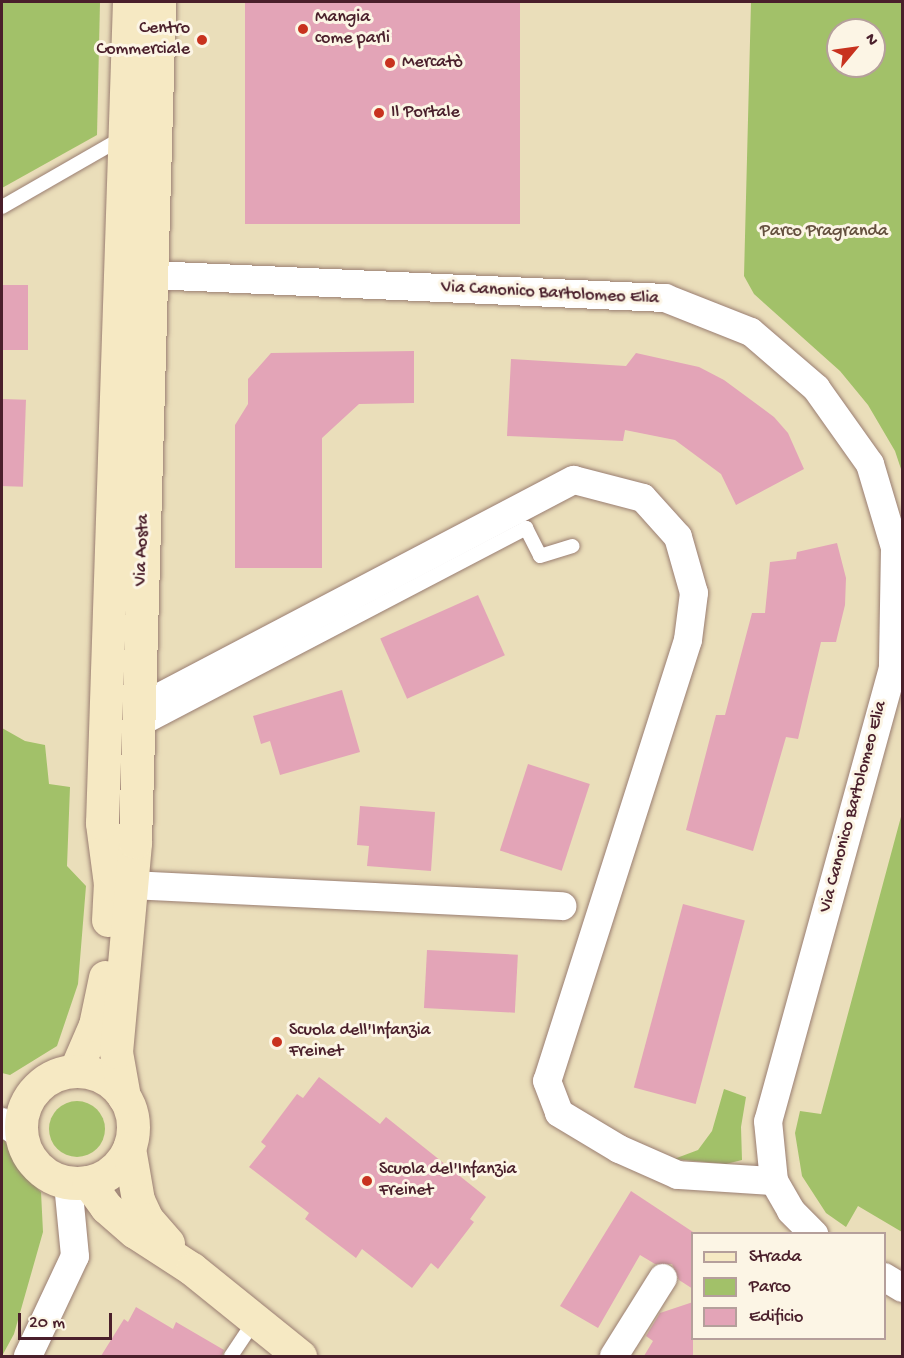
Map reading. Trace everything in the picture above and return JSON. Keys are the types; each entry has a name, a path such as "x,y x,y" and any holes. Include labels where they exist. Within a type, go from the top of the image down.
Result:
{"street":[{"name":"Via Aosta","path":"124,1097 116,1052 120,884 102,823 122,138 139,23 159,2"},
{"name":"Via Aosta","path":"75,1071 95,1025 104,982 120,884 139,719 151,275 139,23"},
{"name":"Via Canonico Bartolomeo Elia","path":"151,275 665,298 751,332 816,388 870,464 895,548 893,668 771,1107 768,1138 774,1181 791,1211 813,1232"},
{"path":"139,719 574,480 643,498 678,537 694,593 688,640 546,1081 559,1113 629,1153 678,1174 774,1181"},
{"path":"120,884 562,906"},
{"path":"78,1182 120,1164 129,1148 133,1131 124,1097 103,1077 75,1071 57,1075 40,1085 12,1119 37,1166 78,1182 135,1232 185,1263 300,1356"},
{"path":"129,1148 138,1200 147,1219 185,1263"},
{"path":"28,1356 75,1256 78,1182"},
{"path":"614,1356 663,1278"},
{"path":"886,1278 903,1288"}],"lane":[{"path":"2,207 122,138"},
{"path":"139,719 526,528 540,556 572,546"},
{"path":"231,1356 255,1320"}],"green space":[{"path":"2,2 100,2 97,135 2,188"},
{"name":"Parco Pragranda","path":"751,2 902,2 902,472 895,451 868,405 840,371 754,294 744,276"},
{"path":"2,728 25,741 45,745 49,784 70,787 67,866 86,886 78,984 57,1046 10,1075 2,1073"},
{"path":"902,813 902,1232 858,1206 846,1227 826,1213 802,1176 795,1133 800,1111 821,1114"},
{"path":"724,1089 746,1097 741,1127 742,1160 726,1164 674,1159 698,1150 712,1131"},
{"path":"72,1101 82,1101 97,1109 103,1118 105,1129 103,1140 97,1149 82,1157 72,1157 61,1152 54,1145 49,1134 49,1124 54,1113 61,1106"},
{"path":"2,1135 19,1170 41,1192 43,1232 14,1334 2,1356"}],"building":[{"name":"Il Portale","path":"245,2 520,2 520,224 245,224"},
{"path":"2,285 28,285 28,350 2,350"},
{"path":"414,351 414,403 359,404 322,438 322,568 235,568 235,425 248,404 248,379 271,353"},
{"path":"636,353 699,367 724,380 774,417 788,433 804,469 736,505 721,474 675,440 625,430 623,441 507,436 511,359 626,366"},
{"path":"2,399 26,400 23,487 2,486"},
{"path":"837,543 846,578 845,605 836,642 821,642 798,739 786,737 753,851 686,830 716,715 725,715 752,613 765,613 770,562 796,559 797,552"},
{"path":"478,595 505,655 407,699 380,639"},
{"path":"342,690 360,752 280,775 270,741 261,744 253,716"},
{"path":"528,764 590,784 562,871 500,851"},
{"path":"360,806 435,812 431,871 367,866 369,846 357,845"},
{"path":"683,904 745,921 696,1104 634,1088"},
{"path":"427,950 518,955 515,1013 424,1008"},
{"name":"Scuola del'Infanzia Freinet","path":"319,1077 380,1124 386,1117 486,1197 470,1219 474,1222 438,1269 431,1263 412,1288 362,1249 356,1258 305,1219 309,1213 249,1167 266,1146 261,1142 297,1094 303,1098"},
{"path":"631,1191 693,1232 691,1232 691,1288 679,1280 672,1264 655,1264 640,1255 598,1328 560,1306"},
{"path":"691,1303 693,1356 644,1356 653,1341 646,1336 660,1313"},
{"path":"136,1307 173,1329 176,1322 224,1350 222,1356 101,1356 124,1319 128,1322"}],"place":[{"name":"Mangia come parli","path":"303,29"},
{"name":"Centro Commerciale","path":"202,40"},
{"name":"Mercatò","path":"390,63"},
{"name":"Il Portale","path":"379,113"},
{"name":"Scuola dell'Infanzia Freinet","path":"277,1042"},
{"name":"Scuola del'Infanzia Freinet","path":"367,1181"}]}
